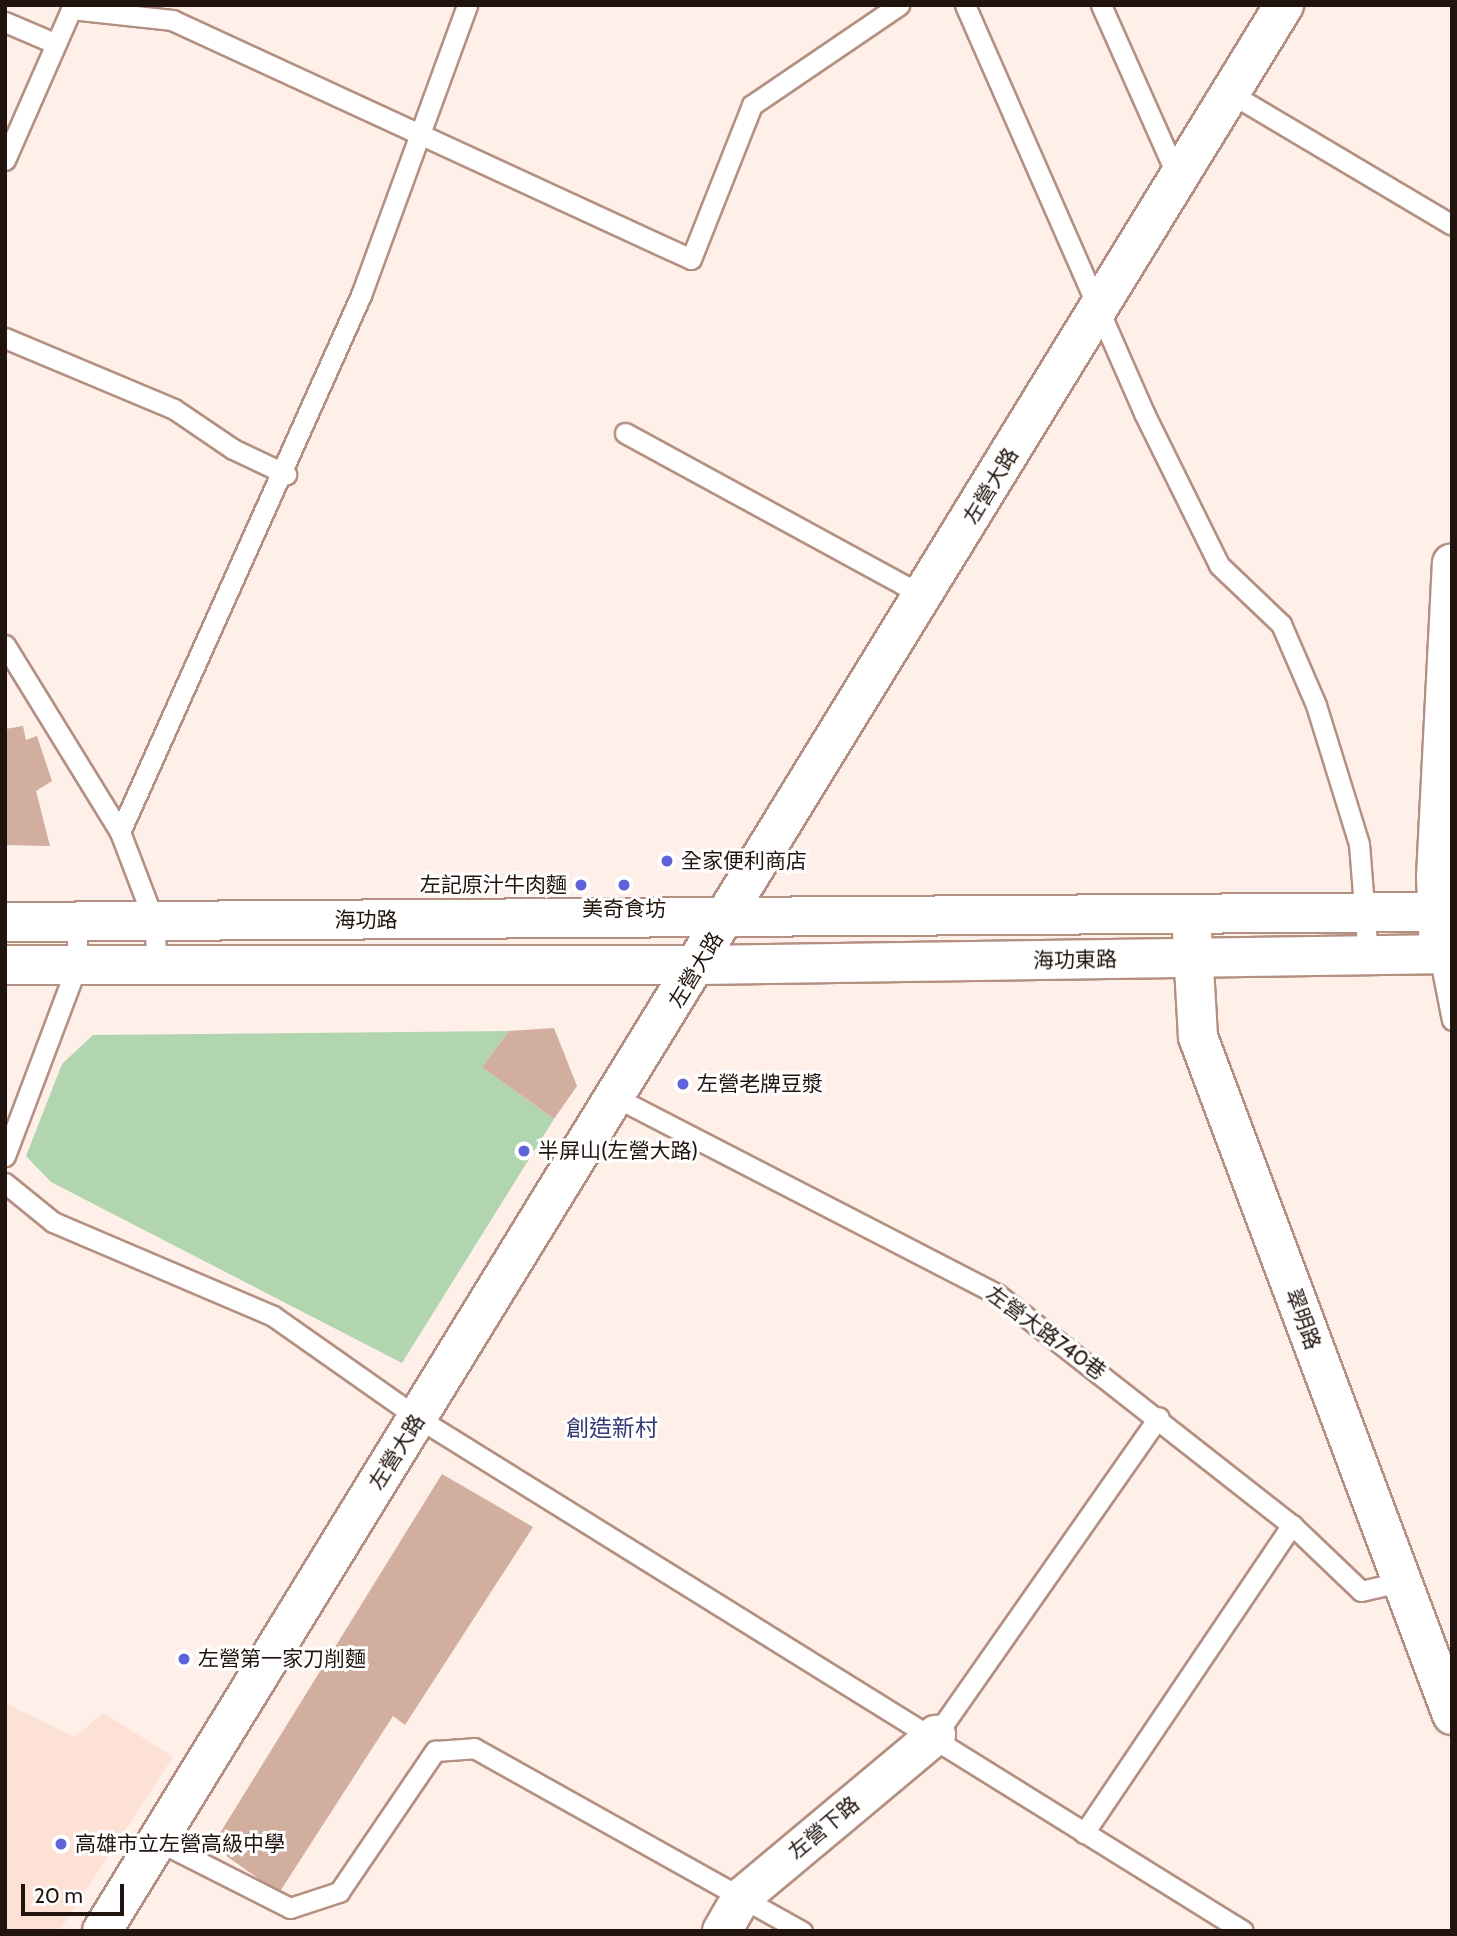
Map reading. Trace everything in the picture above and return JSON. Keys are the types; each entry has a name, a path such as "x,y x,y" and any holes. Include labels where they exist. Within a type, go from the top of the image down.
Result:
{"street":[{"name":"左營大路","path":"102,1931 699,965 1284,5"},
{"path":"1446,954 1444,912 1452,563"},
{"name":"海功東路","path":"726,919 1444,912"},
{"name":"翠明路","path":"1191,915 1198,1037 1452,1715"},
{"name":"海功路","path":"5,922 726,919"},
{"name":"海功東路","path":"699,965 1446,954"},
{"path":"5,965 699,965"},
{"name":"左營下路","path":"722,1931 742,1897 936,1735"}],"lane":[{"path":"120,832 286,474 425,132 467,5"},
{"path":"5,160 52,42 72,7 172,20 425,132 691,259 752,105 899,5"},
{"path":"965,5 1100,306 1144,413 1219,565 1281,624 1316,705 1359,844 1367,913 1368,955"},
{"path":"1101,5 1178,178"},
{"path":"5,22 52,42"},
{"path":"1230,93 1452,225"},
{"path":"5,338 174,409 233,449 286,474"},
{"path":"625,433 924,596"},
{"path":"5,645 120,832 154,921 157,965"},
{"path":"5,1156 77,965 77,921"},
{"path":"1446,954 1452,1020"},
{"name":"左營大路740巷","path":"617,1098 998,1294 1159,1417 1292,1525 1361,1591 1400,1582"},
{"path":"5,1183 52,1222 273,1316 418,1418 936,1735 1084,1833 1242,1931"},
{"path":"936,1735 1159,1417"},
{"path":"1084,1833 1292,1525"},
{"path":"156,1840 290,1908 339,1892 435,1751 474,1748 802,1931"}],"shaded area":[{"name":"高雄市立左營高級中學","path":"5,1703 74,1737 104,1713 173,1757 59,1931 5,1931"}],"green space":[{"path":"509,1031 482,1067 554,1119 402,1363 51,1182 26,1156 62,1064 93,1035"}],"building":[{"path":"23,726 26,740 37,736 52,781 36,791 50,846 5,845 5,729"},
{"path":"554,1028 577,1086 554,1119 482,1067 509,1031"},
{"path":"442,1474 533,1527 405,1725 393,1716 279,1893 212,1846"}],"place":[{"name":"全家便利商店","path":"667,861"},
{"name":"左記原汁牛肉麵","path":"581,885"},
{"name":"美奇食坊","path":"624,885"},
{"name":"左營老牌豆漿","path":"683,1084"},
{"name":"半屏山(左營大路)","path":"524,1151"},
{"name":"左營第一家刀削麵","path":"184,1659"},
{"name":"高雄市立左營高級中學","path":"61,1844"}],"district":[{"name":"創造新村","path":"612,1428"}]}
